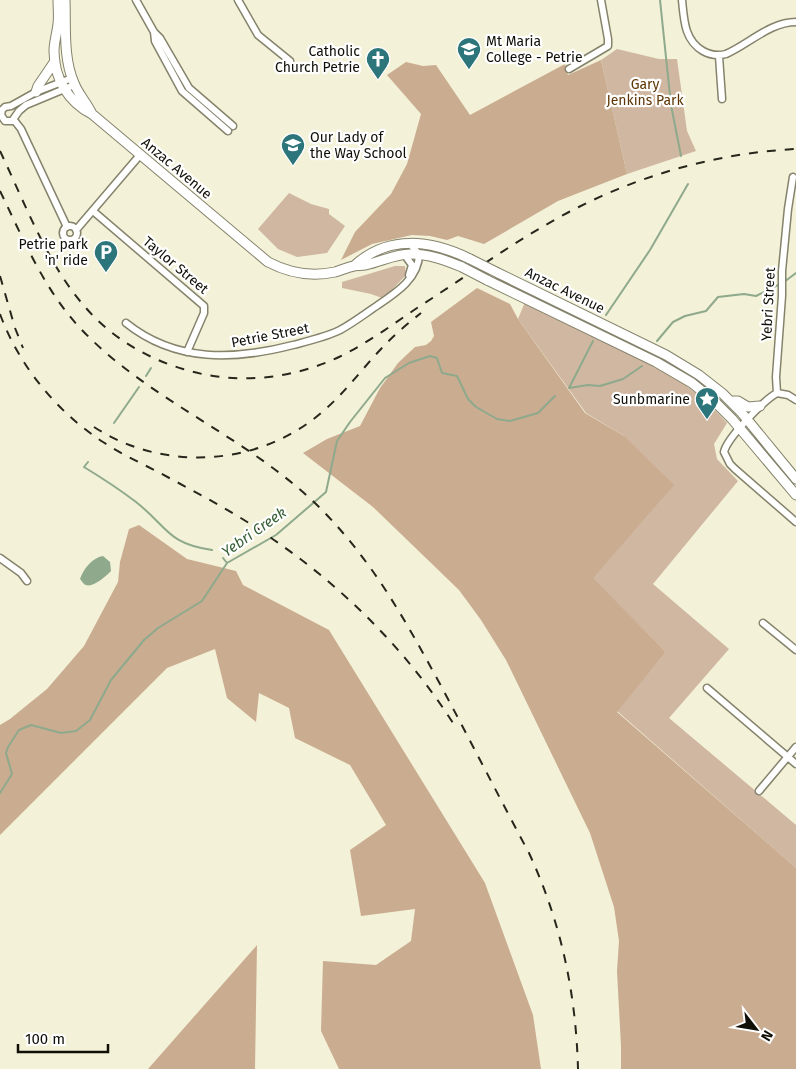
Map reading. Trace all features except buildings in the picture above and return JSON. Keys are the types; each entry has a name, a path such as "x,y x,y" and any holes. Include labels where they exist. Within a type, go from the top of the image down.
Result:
{"highway":[{"name":"Anzac Avenue","path":"58,0 58,23 54,48 55,61 62,85 77,104 92,114 268,262 283,269 306,274 329,273 388,257 420,254 438,258 462,267 668,368 703,392 740,428 796,495"},
{"name":"Anzac Avenue","path":"65,0 67,55 73,81 92,114"},
{"path":"36,92 55,61"},
{"name":"Anzac Avenue","path":"354,266 362,258 374,252 409,243 429,244 470,259 666,355 699,375 731,401 796,478"},
{"path":"731,401 738,401 748,407 760,406"}],"street":[{"path":"136,0 189,88 230,128"},
{"path":"238,0 258,35 290,61"},
{"path":"569,69 608,46 602,0"},
{"path":"682,0 686,29 693,43 705,52 719,56 735,50 787,22 796,22"},
{"path":"719,56 722,100"},
{"path":"62,85 26,105 10,122 5,121 1,115 3,108 11,106 36,92 73,81"},
{"path":"11,106 15,110 15,117 67,226"},
{"path":"67,226 63,234 66,239 70,240 74,238 76,230 140,155"},
{"name":"Yebri Street","path":"776,393 782,271 793,177"},
{"name":"Taylor Street","path":"93,211 204,306 204,313 187,352"},
{"path":"67,226 73,227 76,230"},
{"path":"409,243 420,254"},
{"path":"404,254 412,265 408,280"},
{"name":"Petrie Street","path":"126,323 146,336 187,352 214,356 242,355 278,349 326,336 352,323 398,291 413,275 420,254"},
{"path":"796,400 788,395 776,393 760,406 729,440 724,452 726,458 735,469 796,522"},
{"path":"0,558 21,573 27,581"},
{"path":"763,623 796,650"},
{"path":"707,688 796,764"},
{"path":"759,791 796,747"}],"green space":[{"name":"Gary Jenkins Park","path":"617,49 659,59 677,59 687,131 696,151 627,174 601,60"},
{"path":"289,193 311,204 329,209 329,214 345,226 327,253 297,257 278,249 258,229"},
{"path":"395,266 405,266 406,275 382,298 342,288 342,282"},
{"path":"525,302 678,379 709,404 727,423 714,444 717,459 738,481 653,584 729,649 669,718 796,825 796,868 617,711 666,652 592,578 624,436 586,413 518,319"}],"shaded area":[{"path":"601,60 627,174 558,201 484,244 458,236 447,240 430,236 412,235 372,244 341,260 355,232 391,194 407,164 421,114 387,75 406,62 423,66 436,65 470,115 565,64 568,75"},
{"path":"477,288 510,304 518,319 585,413 624,436 674,485 593,578 666,652 617,712 796,868 796,1069 621,1069 617,971 619,941 614,907 590,833 506,660 481,620 459,590 373,507 303,453 327,439 360,426 380,388 398,363 415,347 426,345 431,341 434,336 431,322"},
{"path":"139,525 187,559 236,571 243,585 329,630 485,883 533,1015 541,1069 339,1069 321,1031 323,961 376,965 411,941 415,909 361,916 350,850 386,825 350,765 295,738 289,708 259,693 256,722 227,698 215,649 167,668 0,835 0,725 47,689 84,646 118,582 120,562 129,529"},
{"path":"103,556 110,562 111,571 96,583 85,585 80,579 84,571 92,561"},
{"path":"257,945 255,1069 148,1069"}],"waterway":[{"path":"660,0 671,105 681,156"},
{"path":"606,315 650,250 688,184"},
{"name":"Yebri Creek","path":"784,282 796,273"},
{"name":"Yebri Creek","path":"657,341 673,322 685,316 706,311 718,297 744,294 756,296 780,284"},
{"path":"569,388 593,341"},
{"name":"Yebri Creek","path":"0,793 12,774 6,753 19,730 31,725 61,733 76,731 90,720 111,680 144,640 158,628 202,601 227,563 276,535 326,492 337,441 385,378 409,363 430,356 437,358 442,373 457,376 468,399 476,407 497,419 510,421 538,413 555,396"},
{"name":"Yebri Creek","path":"569,388 588,385 600,386 623,379 642,366"},
{"path":"146,376 151,368"},
{"path":"114,423 139,387"},
{"path":"88,462 84,467 136,502 176,539 197,547 212,550"},
{"name":"Yebri Creek","path":"223,558 227,563"}],"railway":[{"path":"0,151 48,253 72,291 106,328 143,353 183,369 222,377 262,378 301,371 339,357 379,334 530,234 569,212 623,187 679,168 708,161 766,151 796,149"},
{"path":"0,191 45,281 81,329 138,378 234,441 296,486 342,532 359,552 388,594 440,684 529,853 540,879 550,905 565,958 574,1013 578,1069"},
{"path":"0,276 15,328 23,348"},
{"path":"94,427 121,442 150,451 180,457 210,457 240,453 269,444 296,431 321,413 345,390 386,344 421,313"},
{"path":"0,314 18,352 29,369 41,386 70,417 110,446 204,497 274,540 300,559 349,600 395,646 435,696 453,723"}],"place":[{"name":"Mt Maria College - Petrie","path":"469,70"},
{"name":"Catholic Church Petrie","path":"378,80"},
{"name":"Our Lady of the Way School","path":"293,166"},
{"name":"Petrie park 'n' ride","path":"106,273"},
{"name":"Sunbmarine","path":"707,420"}]}
